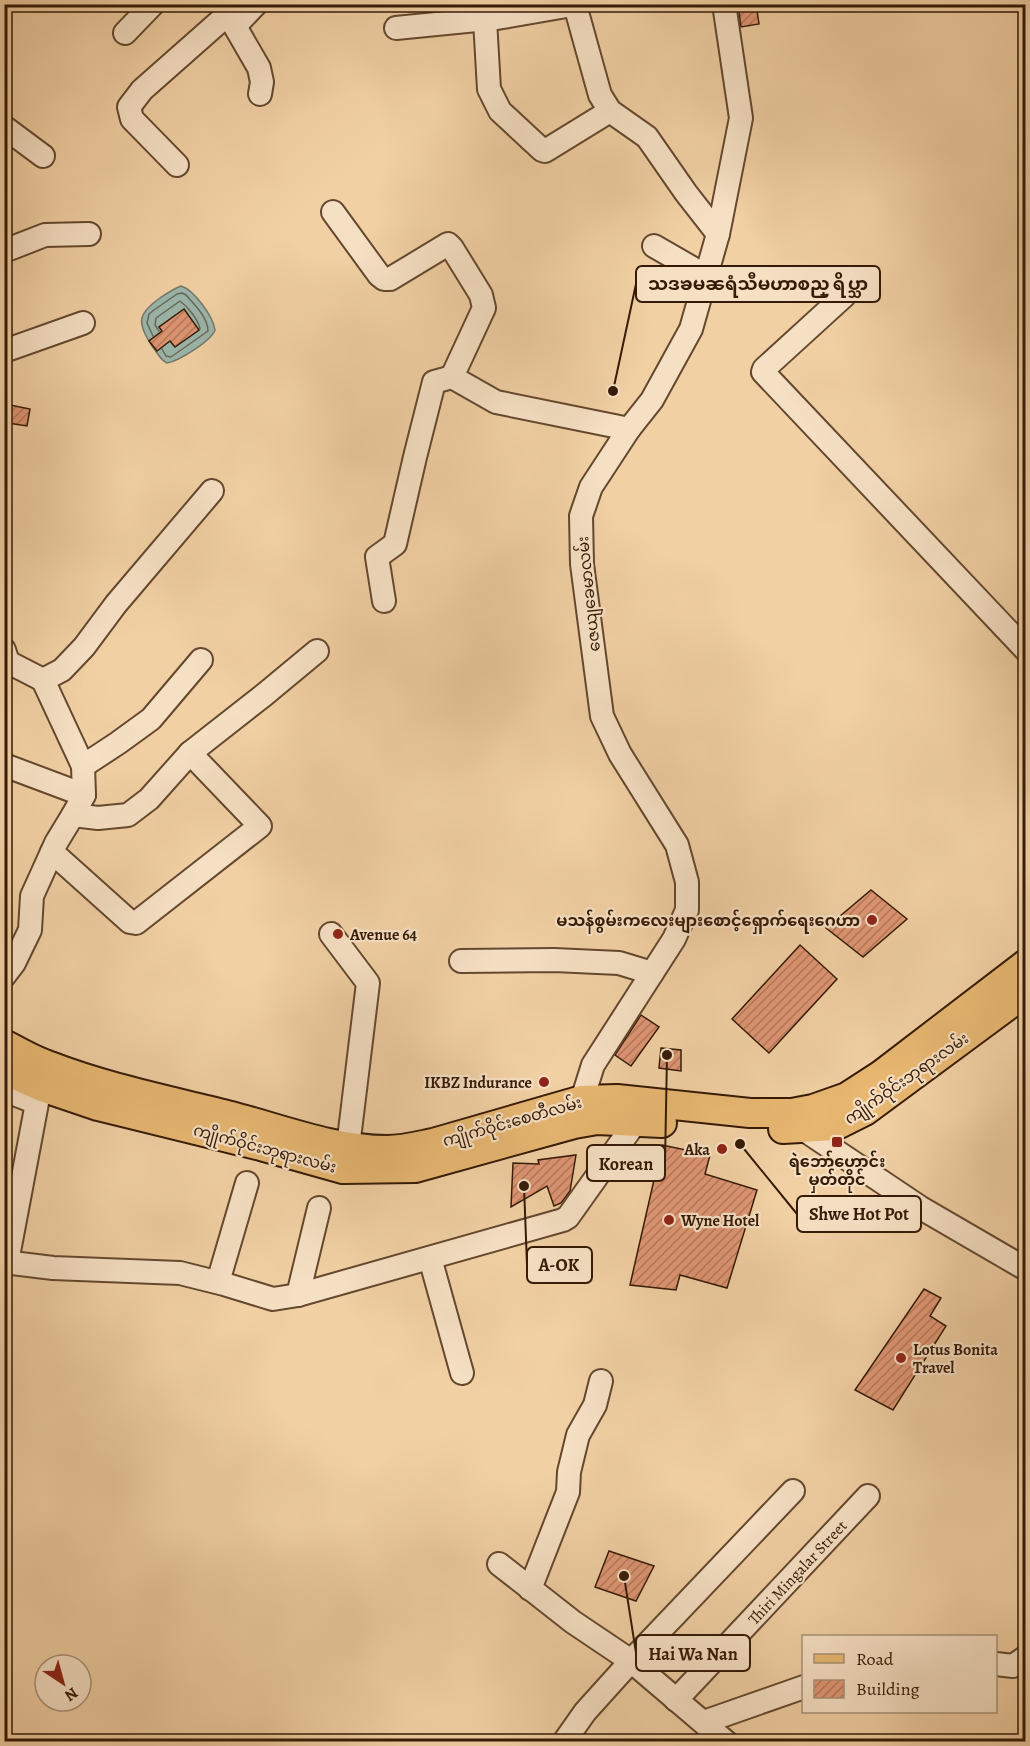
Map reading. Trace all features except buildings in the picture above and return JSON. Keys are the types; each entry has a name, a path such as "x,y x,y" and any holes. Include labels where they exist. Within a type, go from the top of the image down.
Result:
{"main road":[{"path":"918,1060 1026,964"},
{"name":"ကျိုက်ဝိုင်းဘုရားလမ်း","path":"583,1111 597,1120 637,1120 735,1130 798,1121 835,1126 865,1111 918,1060 1026,992"},
{"path":"4,1044 49,1066 117,1087 159,1109"},
{"name":"ကျိုက်ဝိုင်းဘုရားလမ်း","path":"4,1070 42,1087 98,1106 159,1109 264,1135 343,1169 348,1158"},
{"name":"ကျိုက်ဝိုင်းစေတီလမ်း","path":"348,1158 433,1143 627,1100 750,1113 798,1121"}],"street":[{"path":"125,33 153,4"},
{"path":"177,165 132,119 129,107 142,90 228,15 256,4"},
{"name":"ဇေယျခေမာလမ်း","path":"583,1111 593,1065 674,939 687,910 687,882 678,845 620,754 602,716 582,564 581,516 591,487 629,429 652,400 692,329 718,234 741,118 724,4"},
{"path":"396,28 485,20 577,5 600,95 610,111 647,137 718,234"},
{"path":"228,15 259,68 262,82 260,94"},
{"path":"485,20 489,89 500,111 542,150 545,151 610,111"},
{"path":"4,127 43,156"},
{"path":"333,212 384,279 390,279 448,244 452,248 481,294 484,308 452,377"},
{"path":"4,251 45,235 89,234"},
{"path":"654,246 706,276"},
{"path":"844,296 763,372 1026,650"},
{"path":"4,351 83,323"},
{"path":"384,601 377,557 395,544 434,382 452,377 496,402 629,429"},
{"path":"43,680 63,670 84,647 116,604 212,492"},
{"path":"73,815 98,818 128,815 149,799 190,753 316,651"},
{"path":"4,976 14,963 30,930 32,896 52,852 84,795 83,766 43,680 6,658"},
{"path":"83,766 151,719 201,660"},
{"path":"52,852 130,922 136,923 260,826 190,753"},
{"path":"4,765 84,795"},
{"path":"331,934 368,983 348,1158"},
{"path":"461,962 554,960 619,963 652,973"},
{"path":"4,1090 37,1103 6,1262 53,1268 180,1273 273,1299 298,1295 563,1220 568,1217 637,1120"},
{"path":"798,1121 921,1208 1026,1269"},
{"path":"218,1282 247,1183"},
{"path":"298,1295 319,1208"},
{"path":"430,1258 462,1373"},
{"path":"530,1589 568,1492 569,1472 579,1435 595,1405 601,1381"},
{"path":"564,1742 585,1712 631,1660 793,1491"},
{"name":"Thiri Mingalar Street","path":"676,1700 868,1496"},
{"path":"499,1564 573,1622 631,1660 726,1742"},
{"path":"997,1664 1013,1666 1026,1657"},
{"path":"704,1722 802,1688"}],"water":[{"path":"181,286 192,293 202,304 215,330 208,340 194,350 167,363 160,358 147,338 142,319 143,314 152,304"}],"place":[{"name":"သဒၶမၼရံသီမဟာစည္ ရိပ္သာ","path":"613,391"},
{"name":"မသန်စွမ်းကလေးများစောင့်ရှောက်ရေးဂေဟာ","path":"872,920"},
{"name":"Avenue 64","path":"338,934"},
{"name":"Korean","path":"667,1055"},
{"name":"IKBZ Indurance","path":"544,1082"},
{"name":"ရဲဘော်ဟောင်း မှတ်တိုင်","path":"837,1142"},
{"name":"Shwe Hot Pot","path":"740,1144"},
{"name":"Aka","path":"722,1149"},
{"name":"A-OK","path":"524,1186"},
{"name":"Wyne Hotel","path":"669,1220"},
{"name":"Lotus Bonita Travel","path":"901,1358"},
{"name":"Hai Wa Nan","path":"624,1576"}]}
